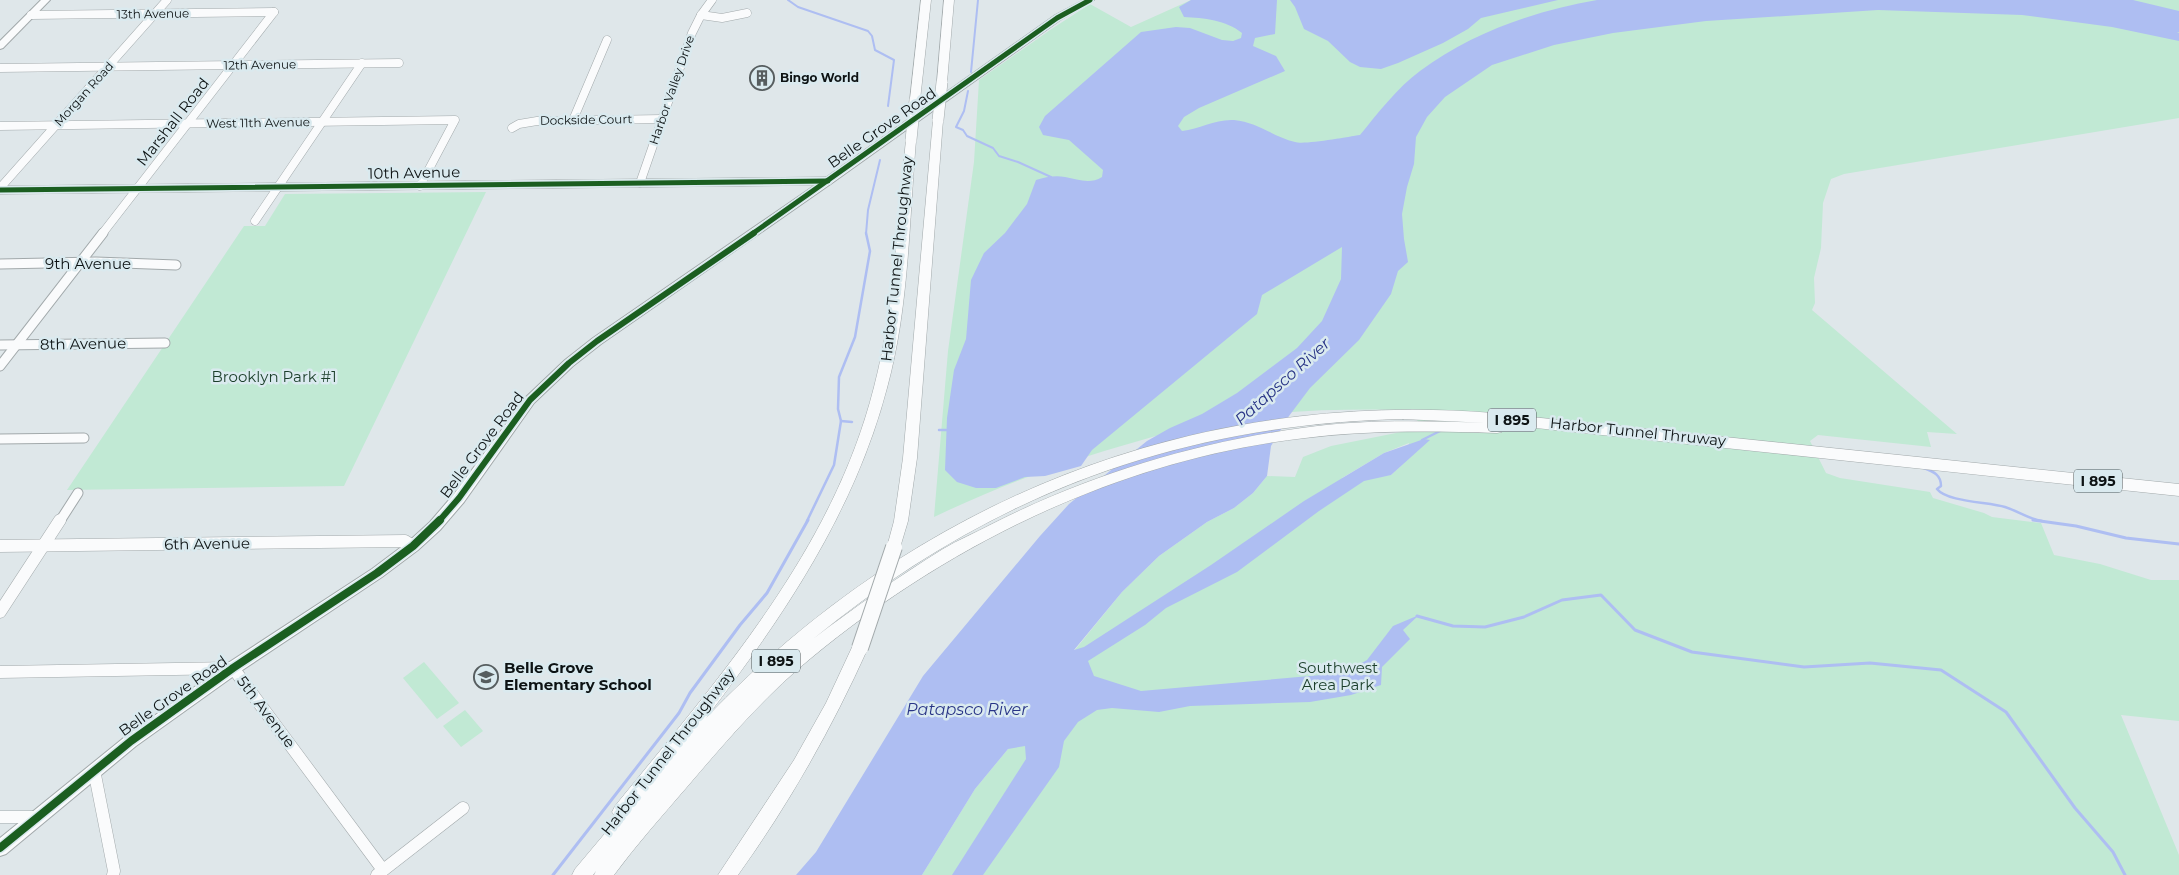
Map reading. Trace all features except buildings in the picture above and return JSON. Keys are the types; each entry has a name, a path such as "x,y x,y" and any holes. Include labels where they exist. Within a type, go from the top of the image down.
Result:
{"highway":[{"name":"Harbor Tunnel Throughway","path":"572,875 711,699 767,623 814,548 845,489 873,417 889,350 926,0"},
{"name":"Harbor Tunnel Throughway","path":"727,875 789,786 829,717 860,648 901,521 910,458 948,0"},
{"name":"Harbor Tunnel Thruway","path":"1021,507 1201,451 1293,434 1398,425 1522,429 2020,478 2179,490"},
{"name":"Harbor Tunnel Thruway","path":"2020,478 2179,500"},
{"name":"Harbor Tunnel Throughway","path":"581,875 615,832 698,738 790,648 843,606 960,529 1021,507"},
{"name":"Harbor Tunnel Throughway","path":"603,875 720,735 792,665 882,594 1021,507"}],"main road":[{"path":"0,34 35,0"},
{"path":"0,46 46,0"},
{"name":"Belle Grove Road","path":"0,848 131,741 233,668 376,573 413,546 435,526 459,498 530,400 569,363 605,335 828,181 1058,18 1090,0"}],"street":[{"name":"Morgan Road","path":"0,189 167,0"},
{"name":"Harbor Valley Drive","path":"640,183 692,33 701,15 712,0"},
{"name":"13th Avenue","path":"31,15 274,12"},
{"name":"Marshall Road","path":"0,366 274,12"},
{"path":"701,15 722,18 747,13"},
{"path":"573,120 607,40"},
{"path":"255,221 362,63"},
{"name":"12th Avenue","path":"0,68 400,63"},
{"name":"Dockside Court","path":"512,128 528,122 662,119"},
{"name":"West 11th Avenue","path":"0,126 455,120 420,186"},
{"name":"10th Avenue","path":"0,189 828,181"},
{"name":"9th Avenue","path":"0,264 176,265"},
{"name":"8th Avenue","path":"0,345 165,343"},
{"path":"0,439 84,438"},
{"path":"0,612 78,493"},
{"name":"6th Avenue","path":"0,546 405,541 413,546"},
{"name":"5th Avenue","path":"0,672 233,668 380,873"},
{"path":"94,770 114,871 113,875"},
{"path":"380,873 463,808"},
{"path":"0,818 38,817"}],"green space":[{"name":"Southwest Area Park","path":"1191,0 2179,0 2179,118 1844,174 1831,179 1823,203 1821,248 1814,278 1815,303 1812,310 1957,434 1927,432 1931,447 1818,435 1810,441 1826,473 1840,478 1930,492 1933,498 1992,517 2041,523 2054,555 2100,564 2151,580 2179,580 2179,721 2121,715 2179,855 2179,875 922,875 975,789 1008,749 1074,651 1122,592 1159,556 1207,522 1234,508 1253,493 1267,476 1295,477 1303,457 1331,446 1416,429 1419,410 1303,411 1222,420 1172,432 1058,466 1008,484 934,517 948,351 974,162 979,80 1090,4 1131,27","holes":["1409,443 1404,463 1391,475 1342,478 1384,453"]},
{"name":"Brooklyn Park #1","path":"486,192 344,486 67,490 244,226 265,226 285,194"},
{"path":"424,662 459,703 437,719 403,678"},
{"path":"465,710 483,731 461,747 443,726"}],"water":[{"name":"Patapsco River","path":"1191,0 1277,0 1275,34 1255,38 1253,46 1276,56 1285,71 1199,108 1184,117 1178,126 1182,131 1220,121 1242,121 1287,140 1300,143 1360,135 1403,85 1420,71 1460,45 1527,17 1597,0 2133,0 2179,11 2179,32 2177,32 2179,33 2179,41 2112,27 2022,15 1878,10 1706,21 1613,33 1554,45 1492,65 1445,97 1427,117 1416,137 1414,164 1402,214 1408,262 1398,271 1391,294 1359,340 1310,388 1289,416 1271,446 1267,476 1253,493 1234,508 1207,522 1159,556 1122,592 1074,650 1084,647 1211,565 1304,501 1384,453 1424,439 1430,440 1391,475 1364,481 1319,511 1237,572 1166,608 1145,625 1088,661 1094,676 1141,691 1344,673 1367,660 1393,626 1419,615 1403,630 1410,639 1382,667 1381,685 1351,695 1310,702 1190,706 1159,712 1112,708 1097,710 1078,722 1064,741 1059,767 983,875 952,875 1026,759 1025,746 1008,749 975,789 922,875 796,875 816,852 923,676 1069,504 1147,441 1170,428 1202,414 1237,393 1297,348 1322,321 1341,279 1342,247 1262,295 1257,314 1092,450 1081,466 1045,476 1025,477 996,488 976,488 957,482 945,470 947,418 954,370 966,339 971,280 984,253 1005,233 1027,204 1036,180 1058,176 1093,181 1102,177 1103,170 1069,140 1043,135 1039,127 1045,116 1141,32 1176,27 1190,28 1222,40 1233,41 1241,38 1242,33 1222,22 1184,17 1179,7"},
{"path":"1290,0 1558,0 1481,18 1468,29 1443,43 1381,69 1360,67 1350,62 1328,41 1304,29"}],"waterway":[{"path":"788,0 798,7 868,31 872,36 875,50 894,60 888,106"},
{"path":"971,72 978,0"},
{"path":"968,91 964,111 956,127 963,130 967,136 993,148 999,156 1018,162 1051,177"},
{"path":"866,233 868,210 880,160"},
{"path":"841,421 838,409 839,377 855,337 870,251 866,233"},
{"path":"807,521 834,465 841,421"},
{"path":"841,421 852,422"},
{"path":"939,430 950,430"},
{"path":"1422,440 1440,431"},
{"path":"1924,468 1938,477 1941,486 1937,489 1950,497 1998,505 2032,519 2042,521"},
{"path":"553,875 679,713 690,693 740,625 767,593 808,520"},
{"path":"2033,520 2076,526 2126,538 2179,544"},
{"path":"1417,616 1453,626 1485,627 1524,617 1562,600 1601,595 1635,630 1692,652 1804,667 1870,663 1941,670 2006,712 2075,808 2113,852 2125,875"}],"cycle path":[{"path":"0,848 131,741 233,668 377,573 413,546 435,526 459,498 530,400 569,363 597,341 828,181 1057,18 1090,0"},
{"path":"0,190 828,181"}],"place":[{"name":"Bingo World","path":"762,78"},
{"name":"Belle Grove Elementary School","path":"486,677"}]}
